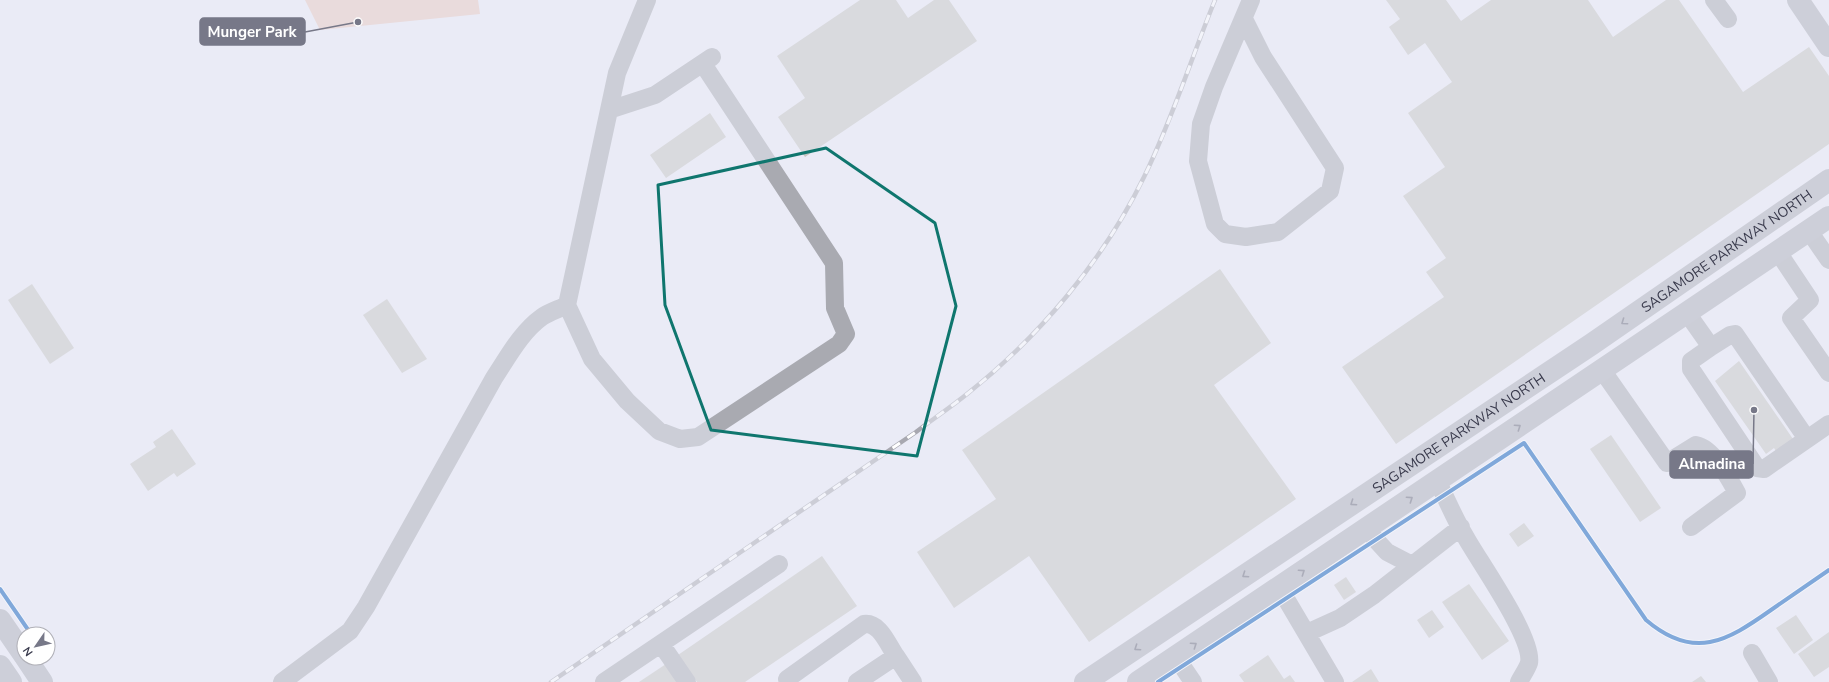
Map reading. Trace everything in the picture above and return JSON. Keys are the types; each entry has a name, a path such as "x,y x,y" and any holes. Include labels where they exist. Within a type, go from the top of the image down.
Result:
{"main road":[{"path":"1798,0 1829,46"},
{"name":"SAGAMORE PARKWAY NORTH","path":"1085,682 1592,344 1829,180"},
{"name":"SAGAMORE PARKWAY NORTH","path":"1138,682 1829,217"},
{"path":"0,620 16,643"},
{"path":"0,666 11,682"},
{"path":"31,666 42,682"}],"street":[{"path":"609,110 655,95 708,61 834,263 835,308 846,334 839,344 698,437 680,439 658,431 627,401 592,359 567,305 609,110 617,73 647,0"},
{"path":"1244,19 1263,57 1335,168 1330,191 1278,232 1246,237 1225,234 1214,224 1198,161 1201,124 1214,87 1251,0"},
{"path":"1714,0 1728,19"},
{"path":"1809,231 1829,260"},
{"path":"1778,252 1810,300 1791,318 1829,373"},
{"path":"282,682 350,631 366,607 494,378 515,345 542,317 567,305"},
{"path":"1687,313 1711,348"},
{"path":"1807,439 1736,334 1730,335 1691,362 1691,369 1757,468 1764,469 1829,424"},
{"path":"1602,370 1667,463 1696,445 1704,446 1729,476 1737,493 1691,527"},
{"path":"1437,481 1450,503 1461,527 1516,620 1526,645 1529,662 1519,682"},
{"path":"1307,633 1340,618 1461,527"},
{"path":"1366,529 1387,552 1412,565"},
{"path":"604,682 779,564"},
{"path":"1279,587 1335,682"},
{"path":"786,681 864,624 869,624 877,628 913,682"},
{"path":"661,644 687,682"},
{"path":"1752,653 1770,682"},
{"path":"857,682 896,656"},
{"path":"1176,657 1193,682"}],"highlighted area":[{"path":"826,148 935,223 956,306 917,456 711,430 665,305 658,185"}],"shaded area":[{"path":"305,0 478,0 480,14 320,30"}],"building":[{"path":"860,0 896,0 908,18 934,0 949,0 977,41 805,157 778,117 805,98 777,56"},
{"path":"1386,0 1446,0 1461,21 1491,0 1588,0 1613,37 1666,0 1679,0 1743,92 1809,47 1829,76 1829,144 1396,444 1342,367 1444,297 1426,272 1446,258 1403,196 1445,167 1408,113 1452,82 1425,43 1408,55 1389,27 1400,19"},
{"path":"710,113 726,137 666,178 650,155"},
{"path":"1220,269 1271,343 1214,385 1296,499 1089,642 1029,556 954,608 917,552 996,499 962,450"},
{"path":"32,284 74,348 50,364 8,300"},
{"path":"387,299 427,359 402,373 363,315"},
{"path":"1739,361 1793,439 1776,451 1774,448 1766,454 1715,381"},
{"path":"172,429 196,464 177,477 174,473 148,491 130,464 156,447 153,442"},
{"path":"1611,435 1661,508 1640,522 1590,449"},
{"path":"1524,523 1534,536 1518,547 1509,534"},
{"path":"822,556 857,606 745,682 697,682 678,655"},
{"path":"1346,577 1356,592 1344,600 1334,585"},
{"path":"1469,584 1509,641 1482,660 1442,602"},
{"path":"1432,610 1444,627 1429,638 1417,620"},
{"path":"1796,615 1813,640 1794,654 1776,628"},
{"path":"1829,632 1829,667 1814,677 1798,654"},
{"path":"1268,655 1284,679 1290,675 1295,682 1244,682 1239,675"},
{"path":"666,664 678,682 639,682"},
{"path":"1371,669 1379,682 1352,682"},
{"path":"1701,676 1706,682 1692,682"}],"railway":[{"path":"551,682 916,432 955,404 1020,347 1068,295 1089,267 1128,208 1164,134 1215,0"}],"cycle path":[{"path":"1158,682 1524,443 1646,620 1663,633 1680,640 1695,643 1710,642 1725,638 1755,621 1829,570"},
{"path":"0,589 25,626"}],"place":[{"name":"Munger Park","path":"358,22"},
{"name":"Almadina","path":"1754,410"}]}
